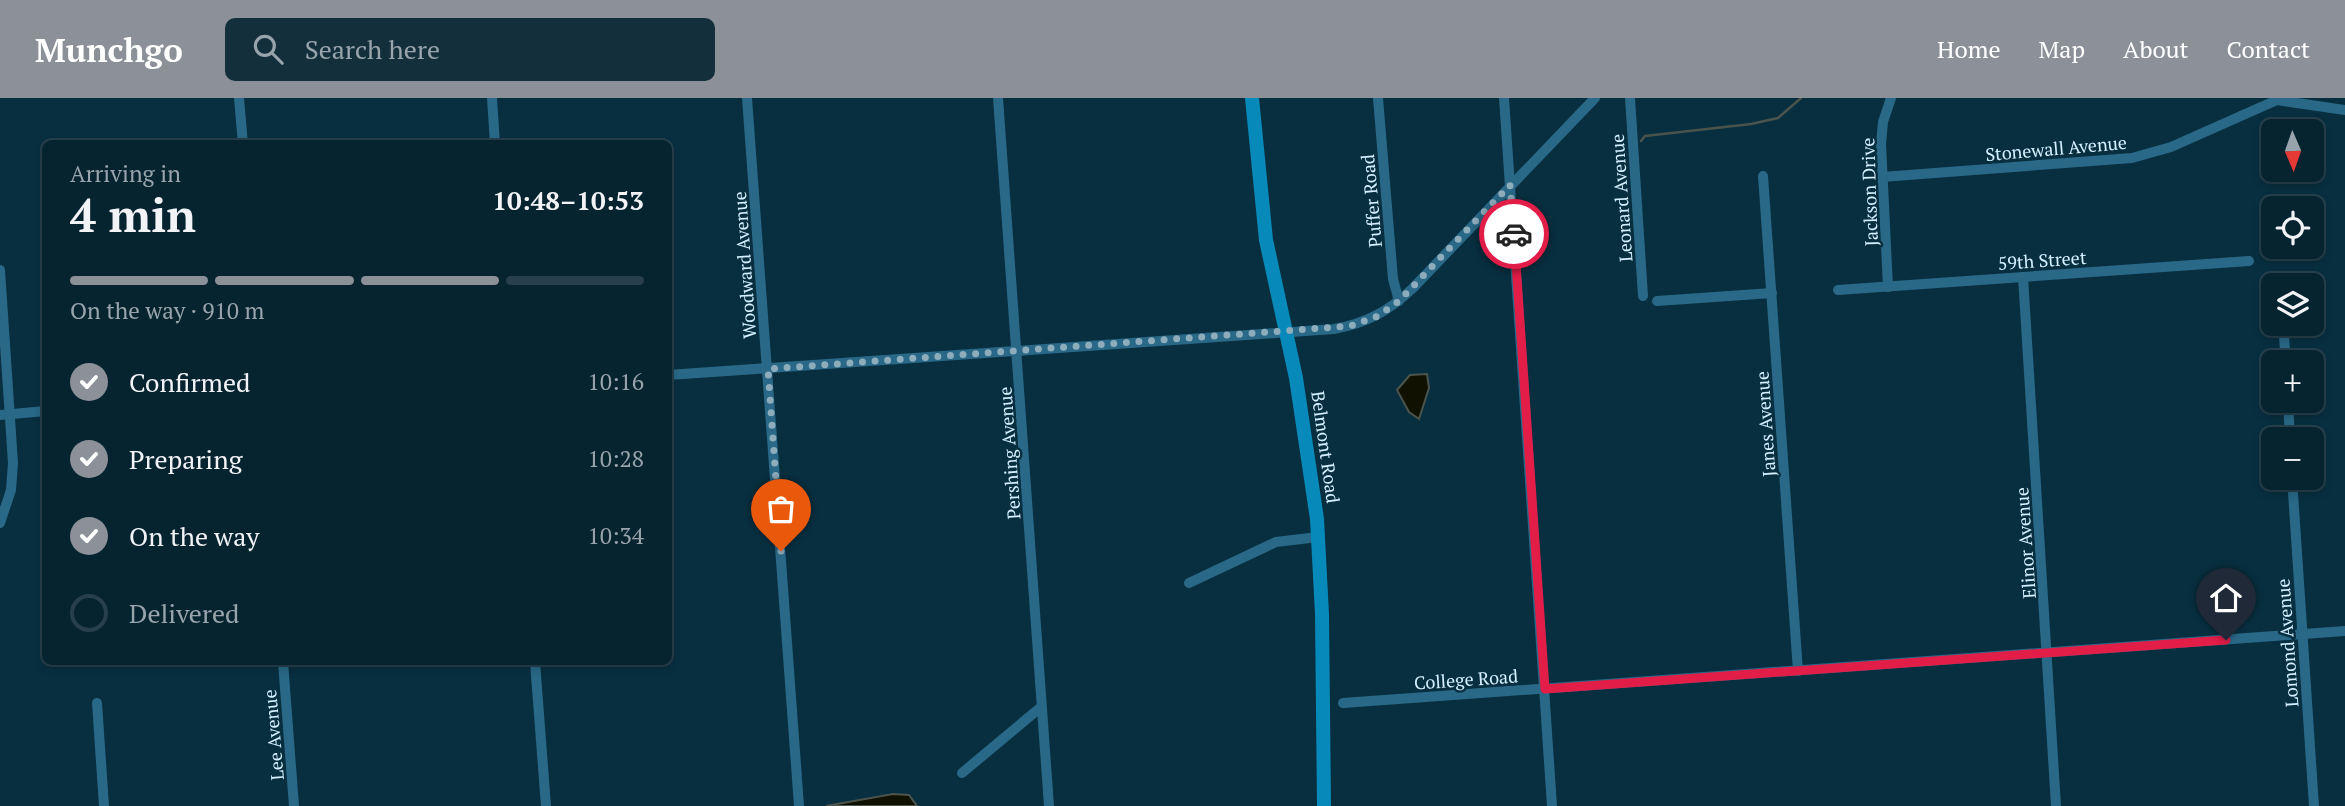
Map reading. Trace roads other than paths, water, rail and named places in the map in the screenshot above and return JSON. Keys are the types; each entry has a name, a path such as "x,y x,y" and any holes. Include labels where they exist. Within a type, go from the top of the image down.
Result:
{"main road":[{"name":"Belmont Road","path":"1252,98 1266,240 1309,451 1318,537 1324,806"}],"street":[{"path":"239,98 243,140"},
{"path":"492,98 495,140"},
{"name":"Woodward Avenue","path":"747,98 799,806"},
{"name":"Pershing Avenue","path":"999,98 1049,806"},
{"name":"Puffer Road","path":"1378,98 1393,279 1399,301"},
{"path":"1504,98 1552,806"},
{"path":"672,375 1334,329 1363,323 1399,301 1595,98"},
{"name":"Leonard Avenue","path":"1630,98 1643,296"},
{"name":"Jackson Drive","path":"1888,287 1882,134 1891,98"},
{"name":"Stonewall Avenue","path":"1882,177 2132,158 2171,147 2277,99 2345,110"},
{"name":"Janes Avenue","path":"1763,176 1798,671"},
{"name":"59th Street","path":"1838,290 2249,261"},
{"path":"0,270 12,414 13,468 9,499 0,523"},
{"name":"Elinor Avenue","path":"2023,277 2056,806"},
{"path":"1657,301 1772,293"},
{"path":"0,415 42,411"},
{"name":"Lomond Avenue","path":"2293,490 2314,806"},
{"path":"1189,583 1276,542 1318,537"},
{"name":"College Road","path":"1343,703 2345,631"},
{"name":"Lee Avenue","path":"283,665 294,806"},
{"path":"535,665 546,806"},
{"path":"97,703 104,806"},
{"path":"961,773 1041,707"}],"waterway":[{"path":"1641,141 1645,136 1751,124 1778,118 1801,98"},
{"path":"1617,146 1624,145"}]}
